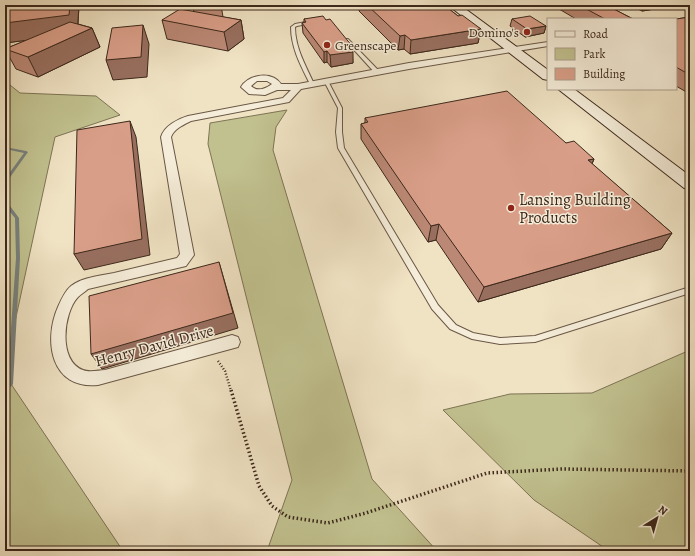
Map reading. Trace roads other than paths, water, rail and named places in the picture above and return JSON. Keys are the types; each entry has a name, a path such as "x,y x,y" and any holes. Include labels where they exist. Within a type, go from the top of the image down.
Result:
{"street":[{"path":"453,5 547,75"},
{"path":"276,87 298,88 326,81 377,72 547,44"},
{"name":"Henry David Drive","path":"232,342 105,377 89,379 78,376 67,367 61,356 57,339 60,320 68,302 74,293 84,285 181,262 187,255 166,137 167,132 179,123 188,119 286,100 298,88"},
{"path":"566,90 690,184"}],"lane":[{"path":"312,84 292,33 293,27 296,25 316,22"},
{"path":"342,35 377,72"},
{"path":"326,81 340,108 341,148 435,307 453,327 472,336 500,342 535,339 690,290"}],"waterway":[{"path":"5,148 26,152 5,182"},
{"path":"5,203 17,218 18,258 10,384"}],"place":[{"name":"Domino's","path":"527,32"},
{"name":"Greenscape","path":"327,45"},
{"name":"Lansing Building Products","path":"511,208"}]}
